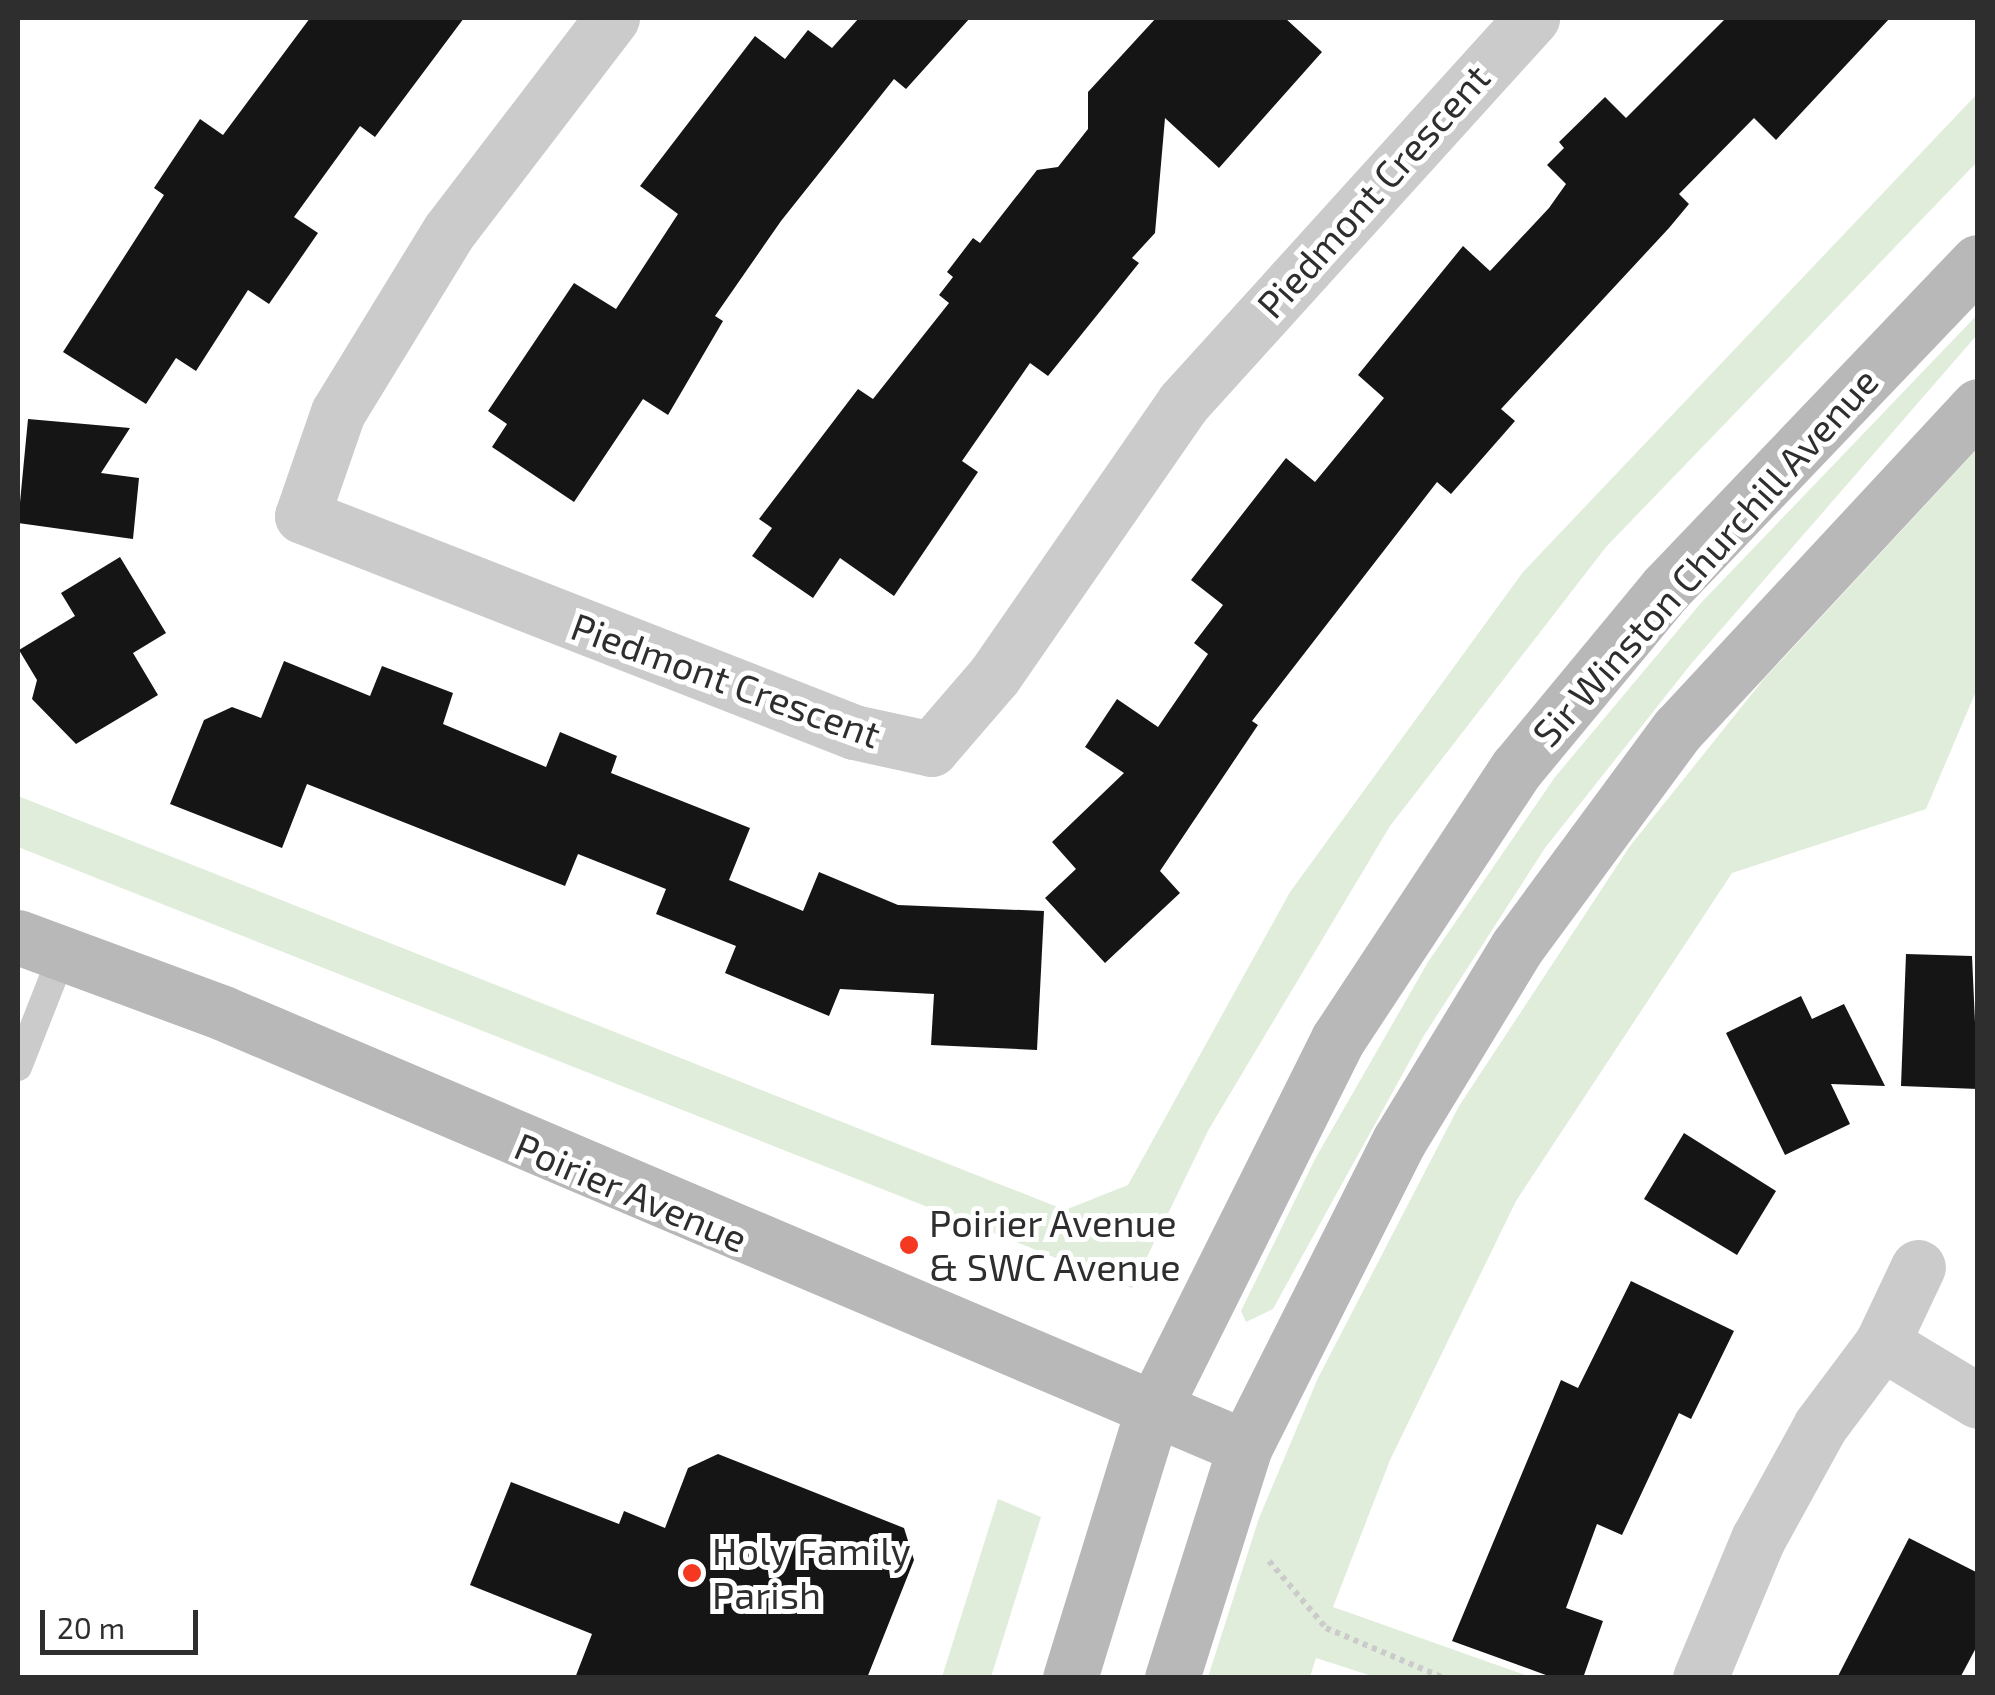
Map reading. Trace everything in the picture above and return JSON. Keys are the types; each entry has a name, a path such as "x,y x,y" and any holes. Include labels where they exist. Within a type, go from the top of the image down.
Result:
{"main road":[{"name":"Sir Winston Churchill Avenue","path":"1070,1678 1152,1412 1338,1039 1517,768 1666,588 1978,262"},
{"path":"1172,1678 1245,1446 1399,1141 1517,947 1678,729 1978,406"},
{"name":"Poirier Avenue","path":"40,945 1152,1412 1245,1446"}],"street":[{"name":"Piedmont Crescent","path":"612,18 438,248 338,412 302,516 854,732 932,749 994,676 1183,402 1532,18"},
{"path":"1700,1678 1767,1523 1820,1426 1882,1343 1918,1267"},
{"path":"1882,1343 1978,1401"}],"lane":[{"path":"18,1067 40,945"}],"path":[{"path":"1269,1561 1326,1628 1444,1678"}],"green space":[{"path":"1977,94 1977,162 1606,547 1390,826 1209,1129 1132,1288 18,847 18,796 1065,1210 1128,1185 1290,892 1523,572"},
{"path":"1977,315 1977,335 1691,664 1545,848 1423,1037 1273,1309 1246,1322 1241,1311 1315,1159 1428,962 1555,777 1700,604"},
{"path":"1977,449 1977,689 1926,809 1732,873 1516,1201 1390,1460 1333,1607 1531,1677 1375,1677 1316,1658 1310,1677 1208,1677 1259,1518 1318,1378 1459,1106 1630,846 1763,680"},
{"path":"998,1499 1041,1517 991,1677 942,1677"}],"building":[{"path":"310,18 464,18 375,137 360,126 294,217 318,233 269,304 248,290 196,371 176,358 146,404 63,352 164,195 154,188 200,119 223,135"},
{"path":"859,18 970,18 906,89 894,79 781,221 715,316 723,321 668,415 643,399 574,502 492,447 507,424 488,411 574,283 616,309 678,214 640,186 755,36 785,59 808,30 832,48"},
{"path":"1156,18 1285,18 1322,52 1219,168 1165,118 1155,233 1132,258 1139,263 1048,376 1030,363 962,461 978,472 894,596 840,558 813,598 752,556 772,528 759,519 858,389 873,399 949,303 939,295 953,277 947,272 973,238 980,243 1037,170 1058,167 1088,129 1088,92"},
{"path":"1726,18 1890,18 1776,140 1754,118 1679,194 1689,204 1501,409 1515,421 1451,494 1437,482 1252,721 1258,725 1160,871 1180,893 1105,963 1045,898 1076,869 1052,842 1124,773 1085,747 1117,699 1158,727 1208,654 1194,643 1223,605 1191,580 1286,458 1315,482 1384,398 1358,375 1463,246 1490,271 1549,208 1566,184 1547,165 1564,148 1559,142 1605,97 1626,118"},
{"path":"28,419 130,428 101,473 139,478 133,539 18,523"},
{"path":"120,557 166,633 133,653 158,695 76,744 32,699 37,680 19,650 75,616 61,593"},
{"path":"284,661 370,696 382,666 453,693 443,724 546,767 560,732 617,756 611,773 750,828 729,880 803,911 819,872 898,905 1044,911 1037,1050 931,1045 934,994 840,989 829,1016 725,973 736,946 656,914 666,889 578,854 565,886 307,784 282,848 170,804 204,720 232,707 261,718"},
{"path":"1906,954 1972,956 1978,1089 1901,1086"},
{"path":"1801,996 1812,1019 1844,1004 1885,1086 1831,1084 1850,1124 1785,1155 1726,1033"},
{"path":"1684,1133 1776,1191 1737,1255 1644,1199"},
{"path":"1631,1281 1734,1331 1691,1419 1679,1413 1622,1535 1597,1524 1566,1608 1603,1621 1583,1678 1554,1678 1452,1641 1561,1380 1578,1388"},
{"name":"Holy Family Parish","path":"718,1454 904,1528 914,1560 867,1678 575,1678 592,1634 470,1585 511,1482 619,1524 624,1511 665,1528 688,1468"},
{"path":"1909,1538 1978,1573 1978,1644 1960,1678 1837,1678"}],"place":[{"name":"Poirier Avenue & SWC Avenue","path":"909,1245"},
{"name":"Holy Family Parish","path":"692,1573"}]}
